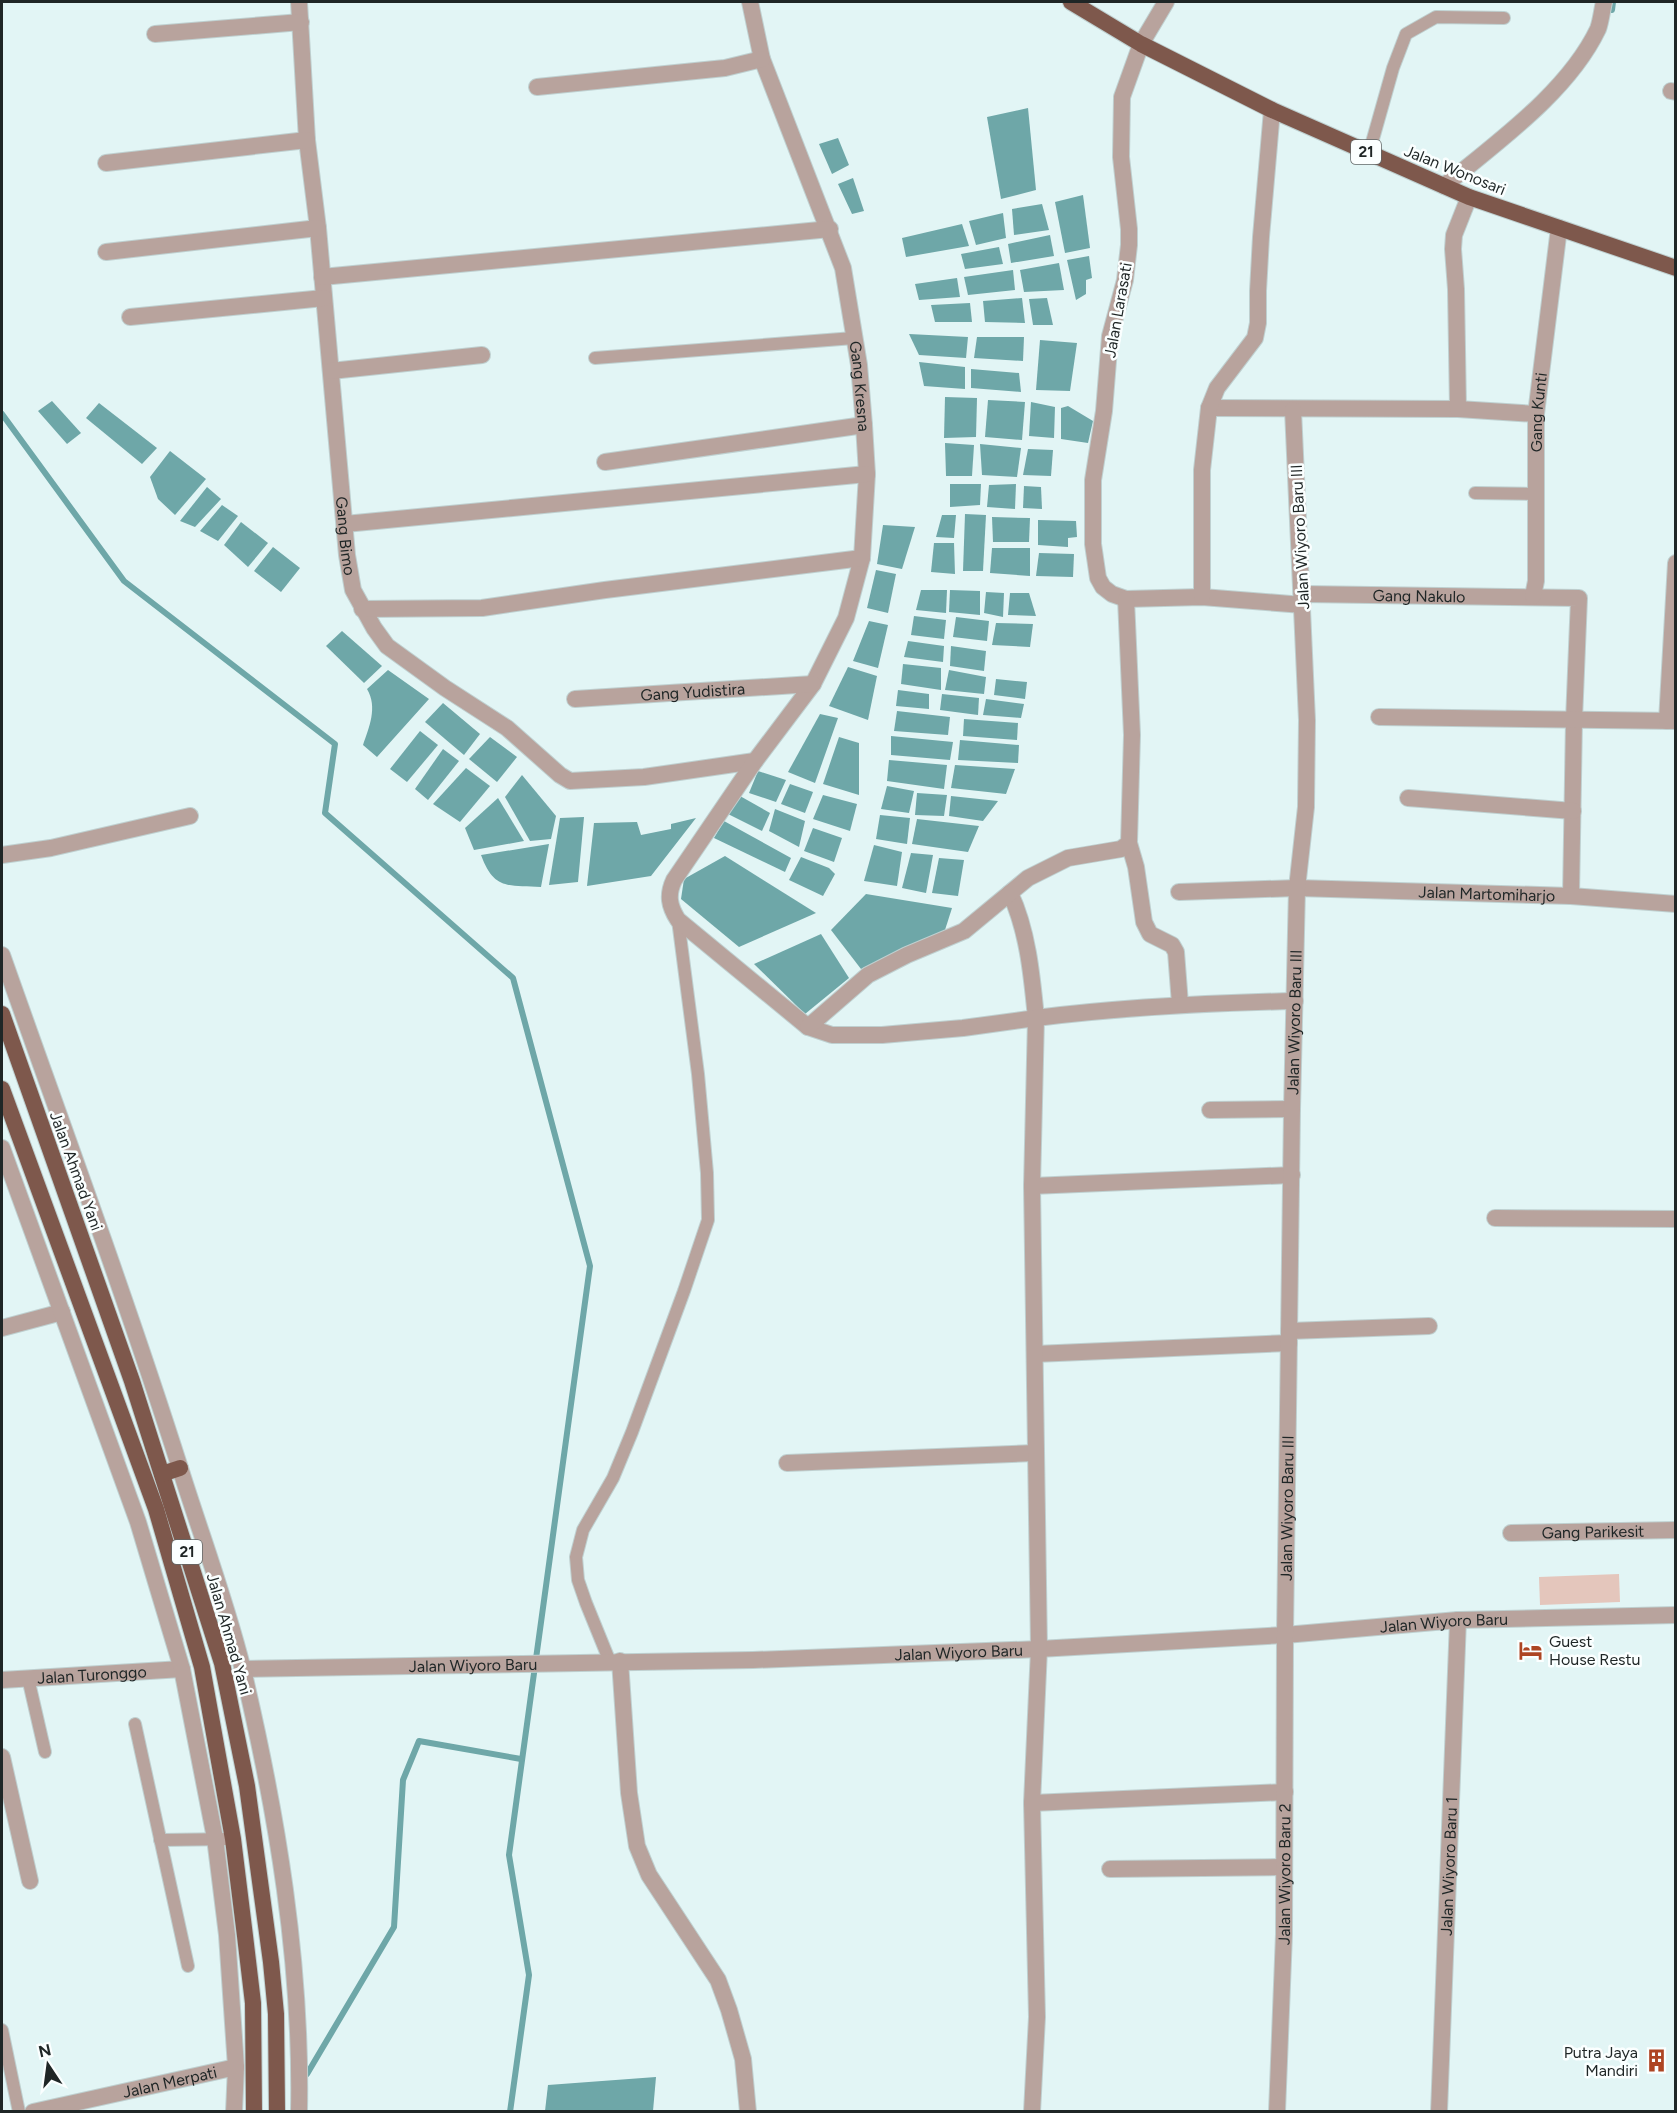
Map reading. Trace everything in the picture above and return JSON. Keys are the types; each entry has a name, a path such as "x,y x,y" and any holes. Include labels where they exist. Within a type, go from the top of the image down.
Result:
{"highway":[{"name":"Jalan Wonosari","path":"1071,2 1141,44 1272,110 1469,197 1676,268"},
{"name":"Jalan Ahmad Yani","path":"2,1014 132,1381 222,1663 247,1786 275,2003 277,2112"},
{"name":"21","path":"2,1089 156,1509 202,1667 233,1839 253,2003 254,2112"},
{"path":"162,1474 180,1468"}],"street":[{"name":"Gang Bimo","path":"299,2 307,140 318,228 347,555 353,590 362,609 387,646 444,688 507,728 560,775 570,780 644,777 755,760"},
{"name":"Gang Kresna","path":"672,907 674,880 755,760 813,684 846,618 862,558 867,474 864,425 843,268 830,229 762,59 750,2"},
{"path":"1141,44 1166,2"},
{"path":"1444,186 1544,100 1578,62 1599,27 1604,2"},
{"path":"154,34 301,22"},
{"name":"Jalan Larasati","path":"1126,599 1112,594 1103,587 1098,578 1093,544 1093,480 1104,411 1110,336 1125,280 1129,245 1121,157 1122,97 1141,44"},
{"path":"537,87 725,68 762,59"},
{"path":"1202,597 1203,470 1209,408 1216,388 1256,338 1261,237 1272,110"},
{"path":"106,163 307,140"},
{"path":"1458,409 1453,249 1454,235 1469,197"},
{"path":"106,252 318,228"},
{"name":"Gang Kunti","path":"1533,596 1536,581 1536,414 1559,228"},
{"path":"322,277 830,229"},
{"path":"130,317 324,298"},
{"path":"331,371 482,355"},
{"path":"1209,408 1458,409 1536,414"},
{"name":"Jalan Wiyoro Baru III","path":"1285,1635 1292,1109 1298,888 1306,807 1307,720 1293,410"},
{"path":"605,462 864,425"},
{"path":"345,524 867,474"},
{"path":"362,609 482,608 605,590 862,558"},
{"path":"1379,717 1671,721 1676,563"},
{"name":"Gang Nakulo","path":"1126,599 1533,596 1579,598 1574,720"},
{"path":"1126,599 1132,735 1129,843 1136,867 1144,922 1150,934 1172,945 1176,952 1180,1004"},
{"name":"Gang Yudistira","path":"575,699 813,684"},
{"path":"1571,896 1574,720"},
{"path":"1408,798 1573,811"},
{"path":"2,855 51,848 190,816"},
{"path":"808,1027 868,975 907,955 964,932 1028,878 1068,858 1121,849 1129,843"},
{"name":"Jalan Martomiharjo","path":"1179,892 1298,888 1571,896 1676,904"},
{"path":"1010,893 1016,904 1029,959 1036,1018 1032,1186 1039,1649 1032,1803 1037,2017 1032,2112"},
{"path":"672,907 808,1027 832,1035 882,1035 963,1028 1091,1011 1180,1004 1295,1001"},
{"path":"2,955 151,1377 229,1620 242,1669 269,1792 290,1927 300,2059 299,2112"},
{"path":"1210,1110 1292,1109"},
{"path":"2,1148 138,1522 182,1669 215,1838 227,1935 236,2067 234,2112"},
{"path":"1032,1186 1292,1175"},
{"path":"1495,1218 1676,1219"},
{"path":"2,1328 62,1312"},
{"path":"1035,1354 1429,1326"},
{"path":"787,1463 1035,1453"},
{"name":"Gang Parikesit","path":"1511,1533 1676,1530"},
{"name":"Jalan Wiyoro Baru","path":"242,1669 753,1660 1039,1649 1285,1635 1458,1620 1676,1615"},
{"name":"Jalan Wiyoro Baru 1","path":"1439,2112 1458,1620"},
{"name":"Jalan Wiyoro Baru 2","path":"1277,2112 1284,1934 1285,1635"},
{"path":"615,1661 637,1846 649,1875 718,1980 743,2059 748,2112"},
{"name":"Jalan Turonggo","path":"2,1680 182,1669"},
{"path":"2,1757 30,1881"},
{"path":"1032,1803 1285,1792"},
{"path":"1110,1869 1284,1867"},
{"name":"Jalan Merpati","path":"33,2112 236,2067"}],"lane":[{"path":"1369,153 1393,68 1406,34 1436,17 1504,18"},
{"path":"595,358 854,338"},
{"path":"1475,493 1536,494"},
{"path":"615,1661 585,1603 578,1580 576,1557 583,1530 613,1478 632,1432 681,1302 708,1220 707,1173 698,1074 672,907"},
{"path":"27,1678 45,1752"},
{"path":"135,1724 188,1966"},
{"path":"160,1840 233,1839"},
{"path":"2,2030 19,2112"}],"shaded area":[{"path":"1619,1574 1620,1602 1540,1605 1539,1577"}],"water":[{"path":"1028,108 1036,190 1001,199 987,117"},
{"path":"838,138 849,165 832,174 819,144"},
{"path":"853,178 864,211 852,214 838,184"},
{"path":"1083,195 1090,248 1065,253 1055,202"},
{"path":"1042,204 1049,230 1014,235 1012,209"},
{"path":"1003,213 1006,238 976,245 969,221"},
{"path":"962,224 969,246 906,257 902,238"},
{"path":"1050,235 1054,256 1011,263 1008,244"},
{"path":"999,247 1003,264 965,269 961,254"},
{"path":"1089,256 1092,278 1086,280 1086,294 1076,300 1067,260"},
{"path":"1059,263 1064,290 1024,292 1020,270"},
{"path":"1013,270 1015,290 968,295 964,277"},
{"path":"957,278 960,297 919,300 915,284"},
{"path":"1022,298 1025,323 985,322 983,301"},
{"path":"1047,298 1053,325 1033,325 1029,299"},
{"path":"970,303 972,322 935,322 931,305"},
{"path":"909,334 968,337 966,358 919,355"},
{"path":"977,337 1024,337 1023,361 974,358"},
{"path":"1040,340 1077,343 1070,391 1036,390"},
{"path":"919,362 965,367 965,389 924,386"},
{"path":"971,369 1019,373 1021,392 971,388"},
{"path":"945,397 977,398 976,437 944,438"},
{"path":"988,400 1025,402 1022,440 985,437"},
{"path":"52,401 81,433 67,444 38,411"},
{"path":"1031,402 1055,407 1054,438 1029,436"},
{"path":"99,403 157,448 142,464 86,418"},
{"path":"1068,406 1093,421 1088,443 1061,439 1061,408"},
{"path":"945,443 974,445 972,476 946,476"},
{"path":"980,444 1021,448 1017,477 982,475"},
{"path":"1028,449 1053,450 1051,476 1023,475"},
{"path":"170,451 206,479 175,515 158,499 150,477"},
{"path":"950,484 981,484 980,505 950,507"},
{"path":"1016,484 1015,509 987,507 989,485"},
{"path":"1024,486 1041,487 1042,509 1023,508"},
{"path":"207,487 221,499 195,527 180,521"},
{"path":"222,505 238,516 218,541 200,531"},
{"path":"965,514 986,515 983,571 963,571"},
{"path":"942,515 956,515 954,538 936,537"},
{"path":"992,517 1030,518 1029,542 993,542"},
{"path":"1038,520 1076,521 1077,537 1068,538 1068,547 1038,545"},
{"path":"241,522 268,543 248,567 224,545"},
{"path":"883,525 915,527 902,569 877,564"},
{"path":"934,543 954,543 955,574 931,572"},
{"path":"273,547 300,568 281,592 254,571"},
{"path":"992,548 1030,548 1030,576 990,573"},
{"path":"1039,553 1074,554 1073,577 1036,576"},
{"path":"876,570 896,574 888,613 867,608"},
{"path":"921,590 947,590 946,613 916,610"},
{"path":"950,590 980,591 980,615 949,612"},
{"path":"986,592 1004,593 1003,617 984,613"},
{"path":"1010,593 1029,593 1036,616 1008,615"},
{"path":"914,616 946,620 944,639 911,635"},
{"path":"956,617 989,621 987,641 953,637"},
{"path":"869,621 888,625 878,668 853,661"},
{"path":"996,623 1033,624 1030,647 992,645"},
{"path":"342,631 382,666 364,683 326,646"},
{"path":"908,641 944,646 943,662 904,657"},
{"path":"951,646 986,651 984,671 950,666"},
{"path":"903,664 941,668 941,690 901,684"},
{"path":"848,667 877,676 868,720 829,706"},
{"path":"388,670 429,699 377,757 363,745 372,710 367,689"},
{"path":"949,670 986,677 984,694 945,690"},
{"path":"996,679 1027,682 1025,699 994,695"},
{"path":"898,690 929,694 929,709 896,706"},
{"path":"942,694 979,698 978,715 940,710"},
{"path":"986,699 1024,704 1021,718 983,715"},
{"path":"443,703 480,734 464,755 425,722"},
{"path":"897,711 950,717 948,735 894,731"},
{"path":"820,714 838,718 815,783 788,772"},
{"path":"964,719 1018,723 1017,740 963,736"},
{"path":"420,731 438,745 407,782 390,769"},
{"path":"891,736 953,742 950,760 891,755"},
{"path":"490,737 517,757 497,782 469,759"},
{"path":"839,737 859,743 859,795 823,784"},
{"path":"960,740 1019,745 1018,763 958,760"},
{"path":"443,749 459,761 428,800 415,789"},
{"path":"889,760 947,765 944,789 887,781"},
{"path":"955,765 1015,769 1006,794 951,788"},
{"path":"466,768 490,786 460,822 433,804"},
{"path":"758,771 786,780 776,802 749,793"},
{"path":"522,775 556,816 551,839 530,841 505,797"},
{"path":"790,784 813,792 805,813 781,804"},
{"path":"887,786 914,791 909,813 881,809"},
{"path":"917,793 947,795 944,816 915,815"},
{"path":"823,795 857,804 850,831 813,819"},
{"path":"740,796 770,813 762,831 726,813"},
{"path":"951,796 998,801 983,821 949,816"},
{"path":"498,798 524,841 474,850 465,828"},
{"path":"775,809 805,821 799,847 769,831"},
{"path":"880,815 910,818 907,844 876,839"},
{"path":"584,817 578,882 549,885 560,818"},
{"path":"696,818 651,876 587,886 594,823 637,822 641,835 671,829 671,824"},
{"path":"917,819 979,826 968,852 912,844"},
{"path":"724,821 791,858 785,872 714,838"},
{"path":"813,828 842,838 834,862 804,851"},
{"path":"549,844 541,887 511,885 497,880 491,874 481,855"},
{"path":"874,845 902,852 897,886 864,881"},
{"path":"911,853 933,855 926,893 902,888"},
{"path":"725,856 816,913 739,947 681,899 684,879"},
{"path":"801,857 829,868 835,874 823,896 789,880"},
{"path":"939,858 964,860 958,896 932,893"},
{"path":"866,894 952,908 945,930 861,969 831,930"},
{"path":"821,934 849,978 805,1014 754,964"},
{"path":"656,2077 653,2111 545,2111 548,2085"}],"waterway":[{"path":"1612,10 1613,2"},
{"path":"2,414 124,581 335,744 325,813 513,978 590,1266 509,1855 529,1975 510,2112"},
{"path":"307,2074 394,1927 403,1780 419,1741 521,1759"}],"place":[{"name":"Guest House Restu","path":"1531,1650"},
{"name":"Putra Jaya Mandiri","path":"1656,2061"}]}
